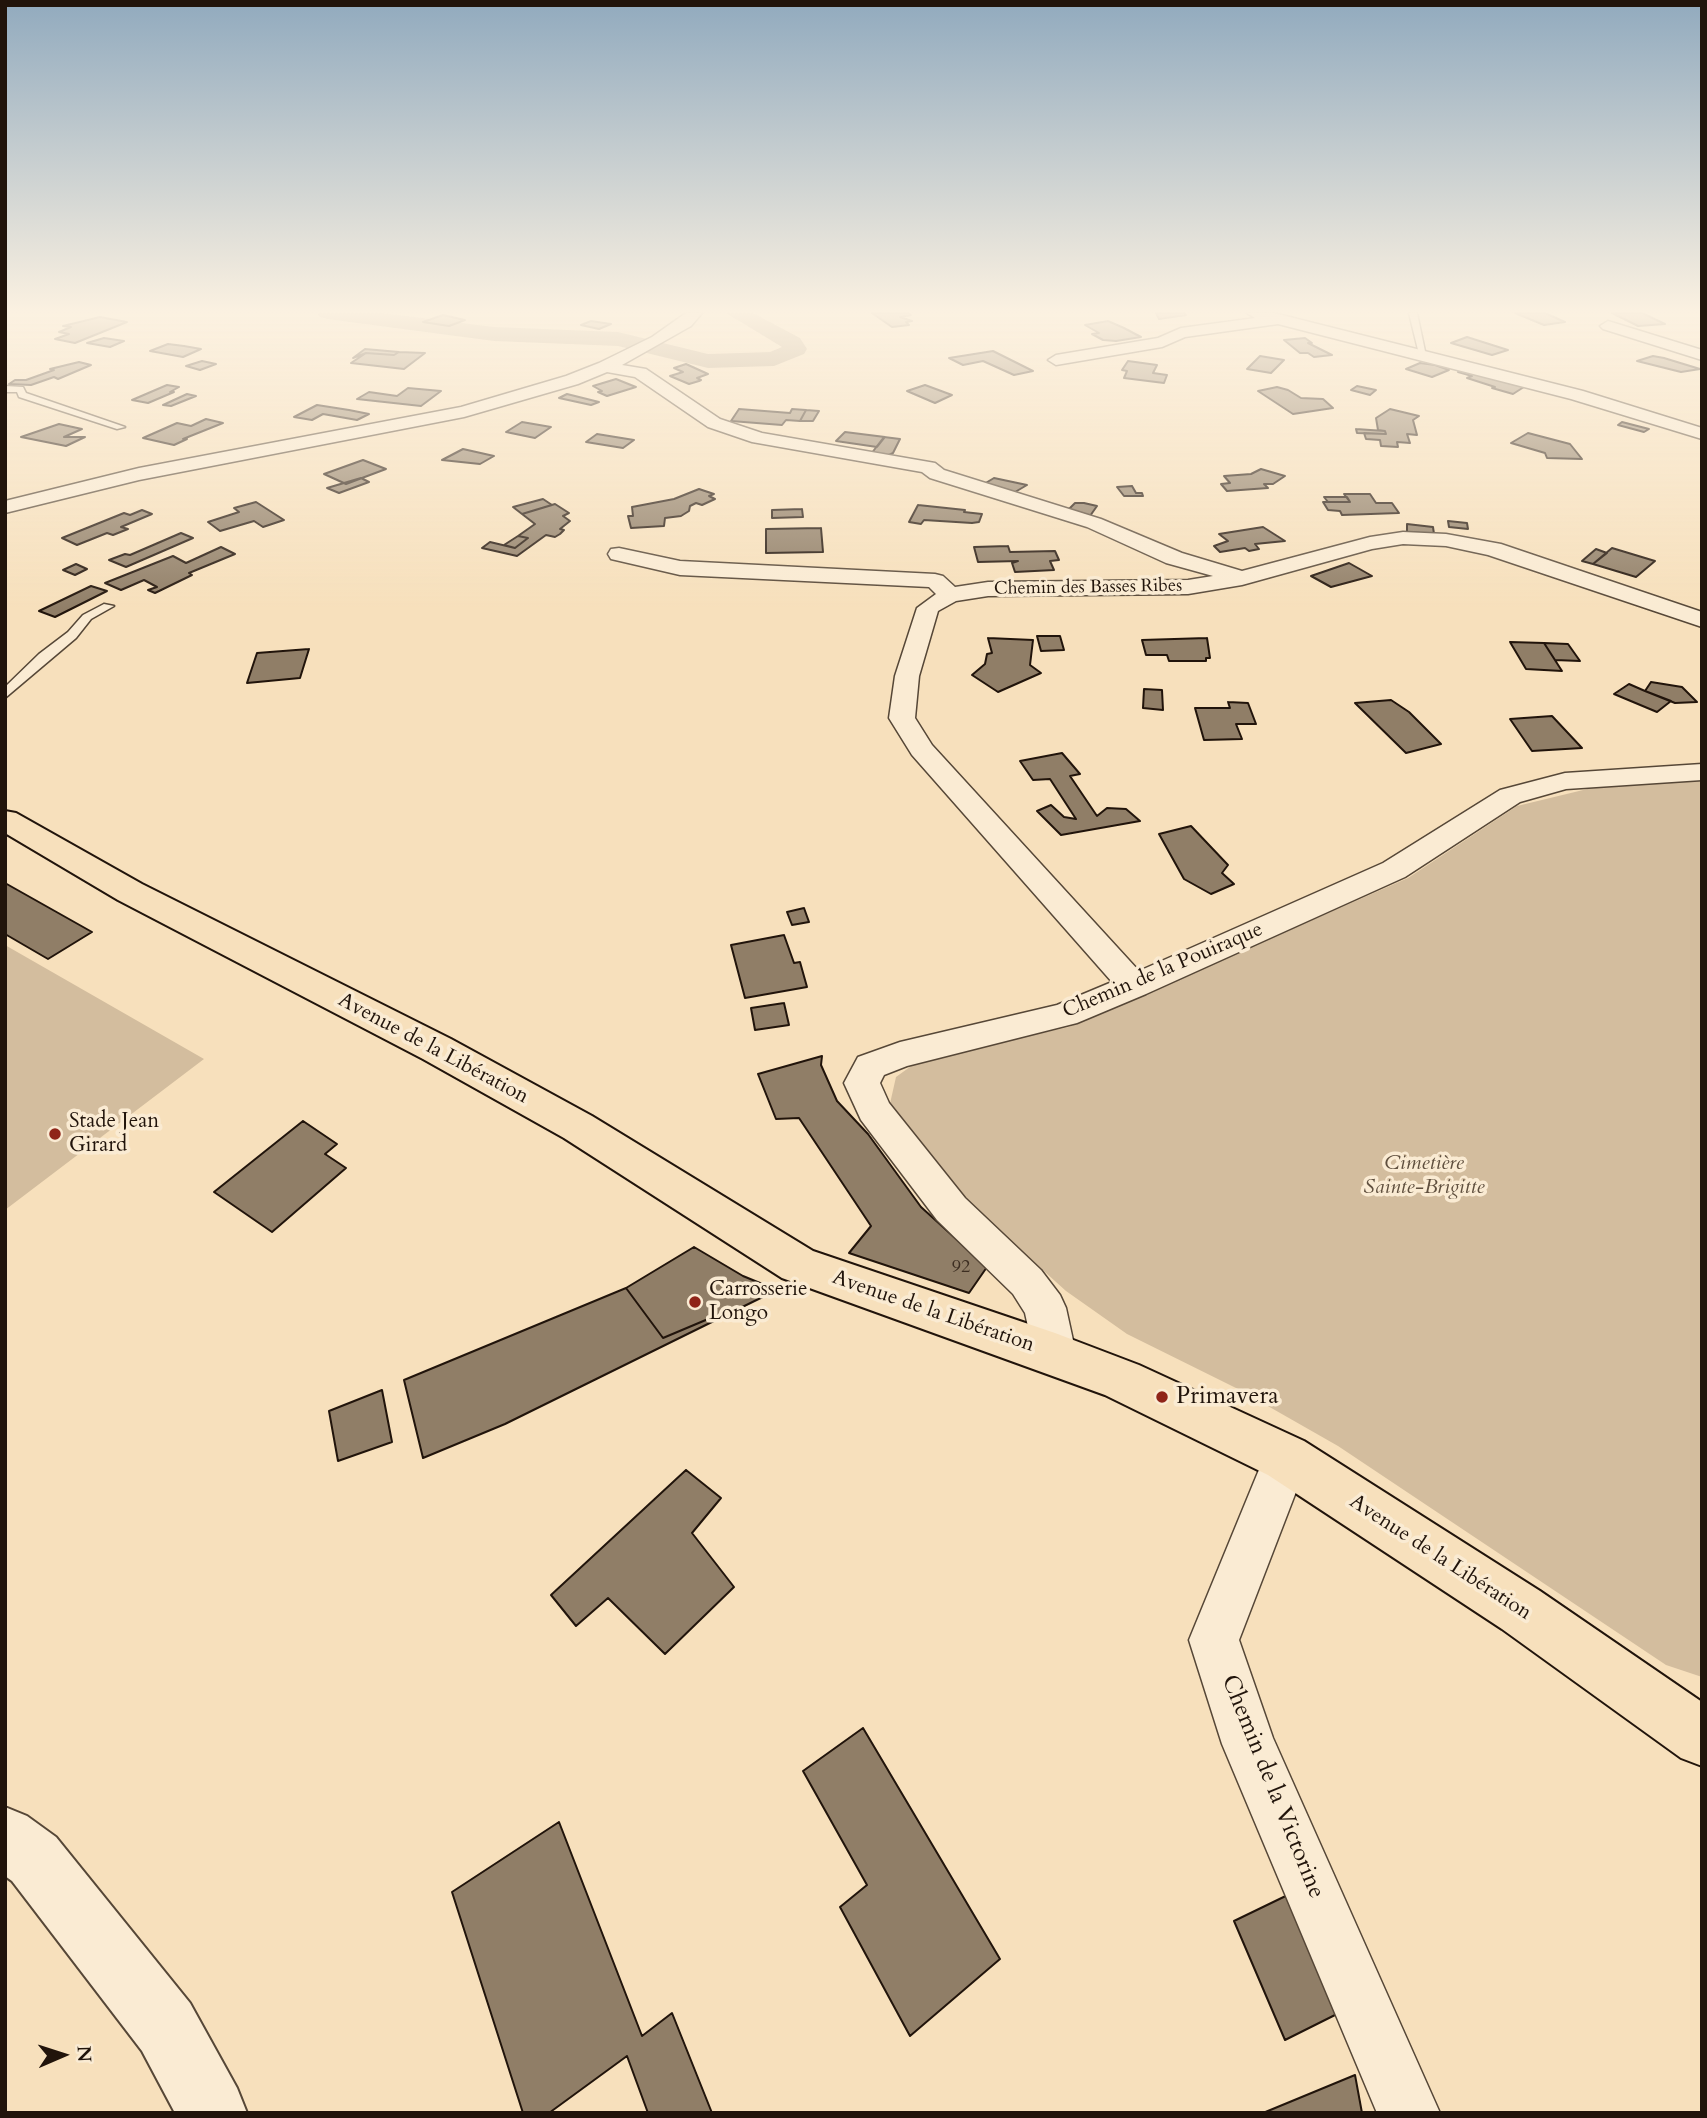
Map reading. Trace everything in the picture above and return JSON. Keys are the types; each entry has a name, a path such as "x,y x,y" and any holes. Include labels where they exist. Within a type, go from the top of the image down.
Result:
{"main road":[{"name":"Avenue de la Libération","path":"5,820 130,892 437,1049 578,1127 798,1265 1055,1354 1163,1397 1286,1458 1521,1610 1702,1737"}],"street":[{"path":"5,507 139,474 465,412"},
{"path":"698,412 715,423 759,438 928,467 937,474 1094,523 1174,558 1266,586"},
{"path":"1631,412 1702,434"},
{"name":"Chemin des Basses Ribes","path":"950,595 988,589 1188,587 1242,578 1370,543 1403,538 1446,540 1493,549 1702,620"},
{"path":"619,554 680,568 934,581 950,595 928,608 906,676 902,718 921,749 1133,986"},
{"name":"Chemin de la Pouiraque","path":"1055,1354 1045,1308 1027,1282 951,1209 874,1110 862,1083 870,1066 900,1055 1065,1015 1394,870 1510,796 1565,781 1702,772"},
{"name":"Chemin de la Victorine","path":"1286,1458 1214,1640 1250,1744 1409,2113"},
{"path":"5,1838 34,1859 166,2027 212,2113"}],"lane":[{"path":"74,412 120,427"},
{"path":"5,694 43,657 72,635 87,617 108,606"}],"green space":[{"name":"Cimetière Sainte-Brigitte","path":"1702,779 1702,1677 1666,1665 1338,1446 1238,1389 1127,1334 1066,1291 963,1198 889,1108 896,1077 914,1064 946,1054 1069,1027 1408,878 1517,806 1608,784"},
{"name":"Stade Jean Girard","path":"5,945 204,1059 5,1210"}],"building":[{"path":"304,412 369,414 357,420 323,414 312,420 294,417"},
{"path":"737,412 805,412 800,421 786,420 782,425 731,421"},
{"path":"805,412 818,412 813,421 800,421"},
{"path":"1386,412 1419,416 1413,420 1417,435 1407,434 1410,443 1397,442 1398,447 1381,446 1380,440 1366,439 1364,433 1386,434 1385,431 1378,430 1376,418"},
{"path":"206,419 223,423 174,445 143,438 177,423 191,426"},
{"path":"522,422 551,427 535,438 506,432"},
{"path":"1622,422 1649,429 1644,432 1618,425"},
{"path":"59,424 82,429 64,437 85,437 66,446 21,437"},
{"path":"1356,429 1385,431 1386,434 1357,433"},
{"path":"845,432 885,437 877,447 836,441"},
{"path":"1528,433 1570,444 1582,459 1547,458 1545,453 1511,443"},
{"path":"597,434 634,440 623,448 586,442"},
{"path":"884,437 900,439 893,453 885,457 871,454"},
{"path":"463,449 494,456 480,464 442,460"},
{"path":"363,460 386,469 346,484 324,474"},
{"path":"1261,469 1285,476 1273,484 1264,484 1268,488 1227,491 1221,484 1230,483 1224,476 1251,474"},
{"path":"361,478 369,482 339,493 327,488"},
{"path":"994,478 1027,485 1010,495 979,487"},
{"path":"1132,486 1136,493 1142,493 1143,496 1124,496 1117,487"},
{"path":"699,489 714,494 709,496 715,499 702,505 696,503 690,506 689,511 681,516 665,518 664,526 631,528 628,516 633,516 632,507 674,499"},
{"path":"1344,494 1370,494 1376,503 1392,503 1399,513 1342,515 1340,511 1328,510 1323,502 1350,502"},
{"path":"1324,497 1347,497 1350,502 1328,502"},
{"path":"543,499 552,505 522,514 513,507"},
{"path":"256,502 284,520 263,527 254,521 220,531 208,522 239,512 234,508"},
{"path":"1075,503 1097,506 1090,516 1068,510"},
{"path":"555,504 569,513 563,516 570,521 560,529 564,530 560,534 555,537 546,535 517,556 482,548 490,542 515,548 528,538 518,536 535,524 522,514"},
{"path":"918,505 982,514 979,522 972,523 924,520 921,524 909,522"},
{"path":"802,509 803,517 772,518 772,510"},
{"path":"142,510 152,514 121,527 128,529 113,535 107,533 77,545 62,538 124,513 130,515"},
{"path":"1448,521 1467,523 1468,529 1449,527"},
{"path":"1407,524 1433,527 1434,534 1407,532"},
{"path":"1263,527 1285,541 1255,544 1259,549 1249,551 1245,548 1220,552 1214,546 1228,541 1219,534"},
{"path":"821,528 823,552 766,553 766,529"},
{"path":"181,533 193,538 126,567 109,560 125,554 130,555"},
{"path":"518,536 528,538 515,548 504,545"},
{"path":"1008,546 1010,552 1055,551 1059,560 1050,561 1054,570 1015,572 1012,563 1018,561 978,562 974,547"},
{"path":"221,547 235,554 189,573 192,575 155,593 148,590 157,587 144,580 121,590 105,583 173,556 186,563"},
{"path":"1612,548 1655,561 1636,577 1593,564"},
{"path":"1596,549 1607,553 1593,564 1582,561"},
{"path":"1349,563 1372,576 1331,587 1311,576"},
{"path":"76,564 87,569 75,575 63,570"},
{"path":"91,586 107,591 55,617 39,611"},
{"path":"1037,636 1060,636 1064,650 1041,651"},
{"path":"988,638 1033,640 1030,665 1041,673 998,692 972,675 985,664 987,654 992,653"},
{"path":"1207,638 1210,658 1206,658 1206,661 1169,661 1167,655 1146,655 1142,640"},
{"path":"1510,642 1544,643 1562,671 1526,669"},
{"path":"1544,643 1568,644 1580,661 1555,660"},
{"path":"309,649 300,678 247,683 257,653"},
{"path":"1651,682 1682,687 1697,702 1675,703 1645,691"},
{"path":"1629,684 1671,701 1657,712 1614,694"},
{"path":"1144,689 1162,690 1163,710 1143,708"},
{"path":"1391,700 1409,712 1441,744 1406,753 1355,703"},
{"path":"1228,702 1248,703 1256,724 1236,724 1242,739 1204,740 1195,708 1230,708"},
{"path":"1552,716 1582,748 1532,751 1510,719"},
{"path":"1062,753 1080,774 1070,776 1097,816 1107,808 1126,809 1140,821 1061,835 1037,811 1051,805 1064,817 1076,819 1050,779 1033,780 1020,761"},
{"path":"1191,826 1228,865 1222,873 1234,884 1211,894 1184,879 1159,834"},
{"path":"5,883 92,932 48,959 5,934"},
{"path":"804,908 809,922 792,925 787,912"},
{"path":"784,935 794,963 800,962 807,987 745,998 731,945"},
{"path":"784,1003 789,1025 755,1030 751,1008"},
{"path":"822,1056 821,1065 837,1101 868,1134 921,1207 987,1267 969,1293 849,1253 871,1226 799,1118 776,1119 758,1074"},
{"path":"303,1121 337,1144 325,1154 346,1168 272,1232 214,1192"},
{"name":"Carrosserie Longo","path":"694,1247 743,1276 777,1290 722,1317 720,1314 663,1338 626,1288"},
{"path":"626,1288 663,1338 720,1314 722,1317 505,1424 423,1458 404,1380"},
{"path":"382,1390 392,1442 338,1461 329,1411"},
{"path":"686,1470 721,1498 692,1533 734,1587 665,1654 608,1598 576,1626 551,1595"},
{"path":"863,1728 1000,1959 910,2036 840,1907 867,1885 803,1771"},
{"path":"559,1822 642,2036 672,2013 712,2113 648,2113 627,2056 549,2113 523,2113 452,1892"},
{"path":"1296,1891 1345,2010 1285,2040 1234,1921"},
{"path":"1355,2075 1362,2113 1263,2113"}],"place":[{"name":"Stade Jean Girard","path":"55,1134"},
{"name":"Carrosserie Longo","path":"695,1302"},
{"name":"Primavera","path":"1162,1397"}]}
